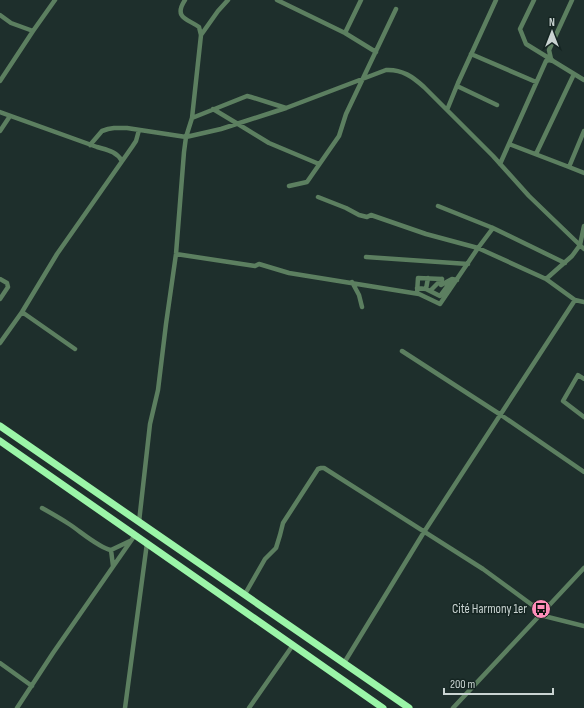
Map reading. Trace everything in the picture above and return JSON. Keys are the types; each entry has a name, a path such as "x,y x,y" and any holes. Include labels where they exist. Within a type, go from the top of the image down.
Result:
{"highway":[{"path":"0,426 409,708"},
{"path":"0,441 383,708"}],"street":[{"path":"0,81 55,0"},
{"path":"140,522 150,424 158,390 176,254 186,137 192,118 201,35 199,27 192,22 185,20 181,14 181,6 185,0"},
{"path":"201,35 228,0"},
{"path":"277,0 345,33 376,52"},
{"path":"345,33 361,0"},
{"path":"447,110 456,86 496,0"},
{"path":"534,0 520,29 526,44 584,80"},
{"path":"551,59 549,50 572,0"},
{"path":"289,186 307,182 339,136 346,114 364,79 396,9"},
{"path":"0,14 11,23 33,31"},
{"path":"471,54 536,82"},
{"path":"500,164 546,61 549,60 557,63"},
{"path":"90,145 102,131 114,128 127,128 186,137 221,129 286,108 386,70 392,70 404,73 414,78 500,164 529,196 584,249"},
{"path":"536,154 574,74"},
{"path":"456,86 497,105"},
{"path":"192,118 246,96 252,96 286,108"},
{"path":"213,109 268,143 319,164"},
{"path":"0,112 117,154 122,161"},
{"path":"0,131 10,116"},
{"path":"0,343 22,312 57,254 136,141 139,130"},
{"path":"568,167 584,131"},
{"path":"509,144 584,173"},
{"path":"318,197 359,215 367,217 371,215 426,234 478,248 546,279 575,300 584,302"},
{"path":"438,206 493,228 565,263"},
{"path":"546,279 572,256 580,245 584,226"},
{"path":"176,254 255,266 259,264 289,273 352,282 400,291 428,290 440,296 468,264 493,228"},
{"path":"366,257 468,264"},
{"path":"417,291 418,278 442,279"},
{"path":"428,278 428,290"},
{"path":"0,279 7,284 8,287 0,299"},
{"path":"442,279 441,285 454,279"},
{"path":"428,290 442,279"},
{"path":"417,291 440,304 454,279"},
{"path":"352,282 359,295 362,307"},
{"path":"344,663 424,532 575,300"},
{"path":"22,312 75,350"},
{"path":"402,351 501,415 584,472"},
{"path":"584,379 578,375 563,401 584,416"},
{"path":"245,594 265,559 276,548 283,523 318,469 324,468 483,569 542,614 584,626"},
{"path":"42,508 68,523 101,547 111,550 130,541"},
{"path":"17,708 135,534"},
{"path":"124,708 147,543"},
{"path":"111,550 113,566"},
{"path":"453,708 584,568"},
{"path":"249,708 293,645"},
{"path":"0,664 32,686"}],"place":[{"name":"Cité Harmony 1er","path":"541,609"}]}
